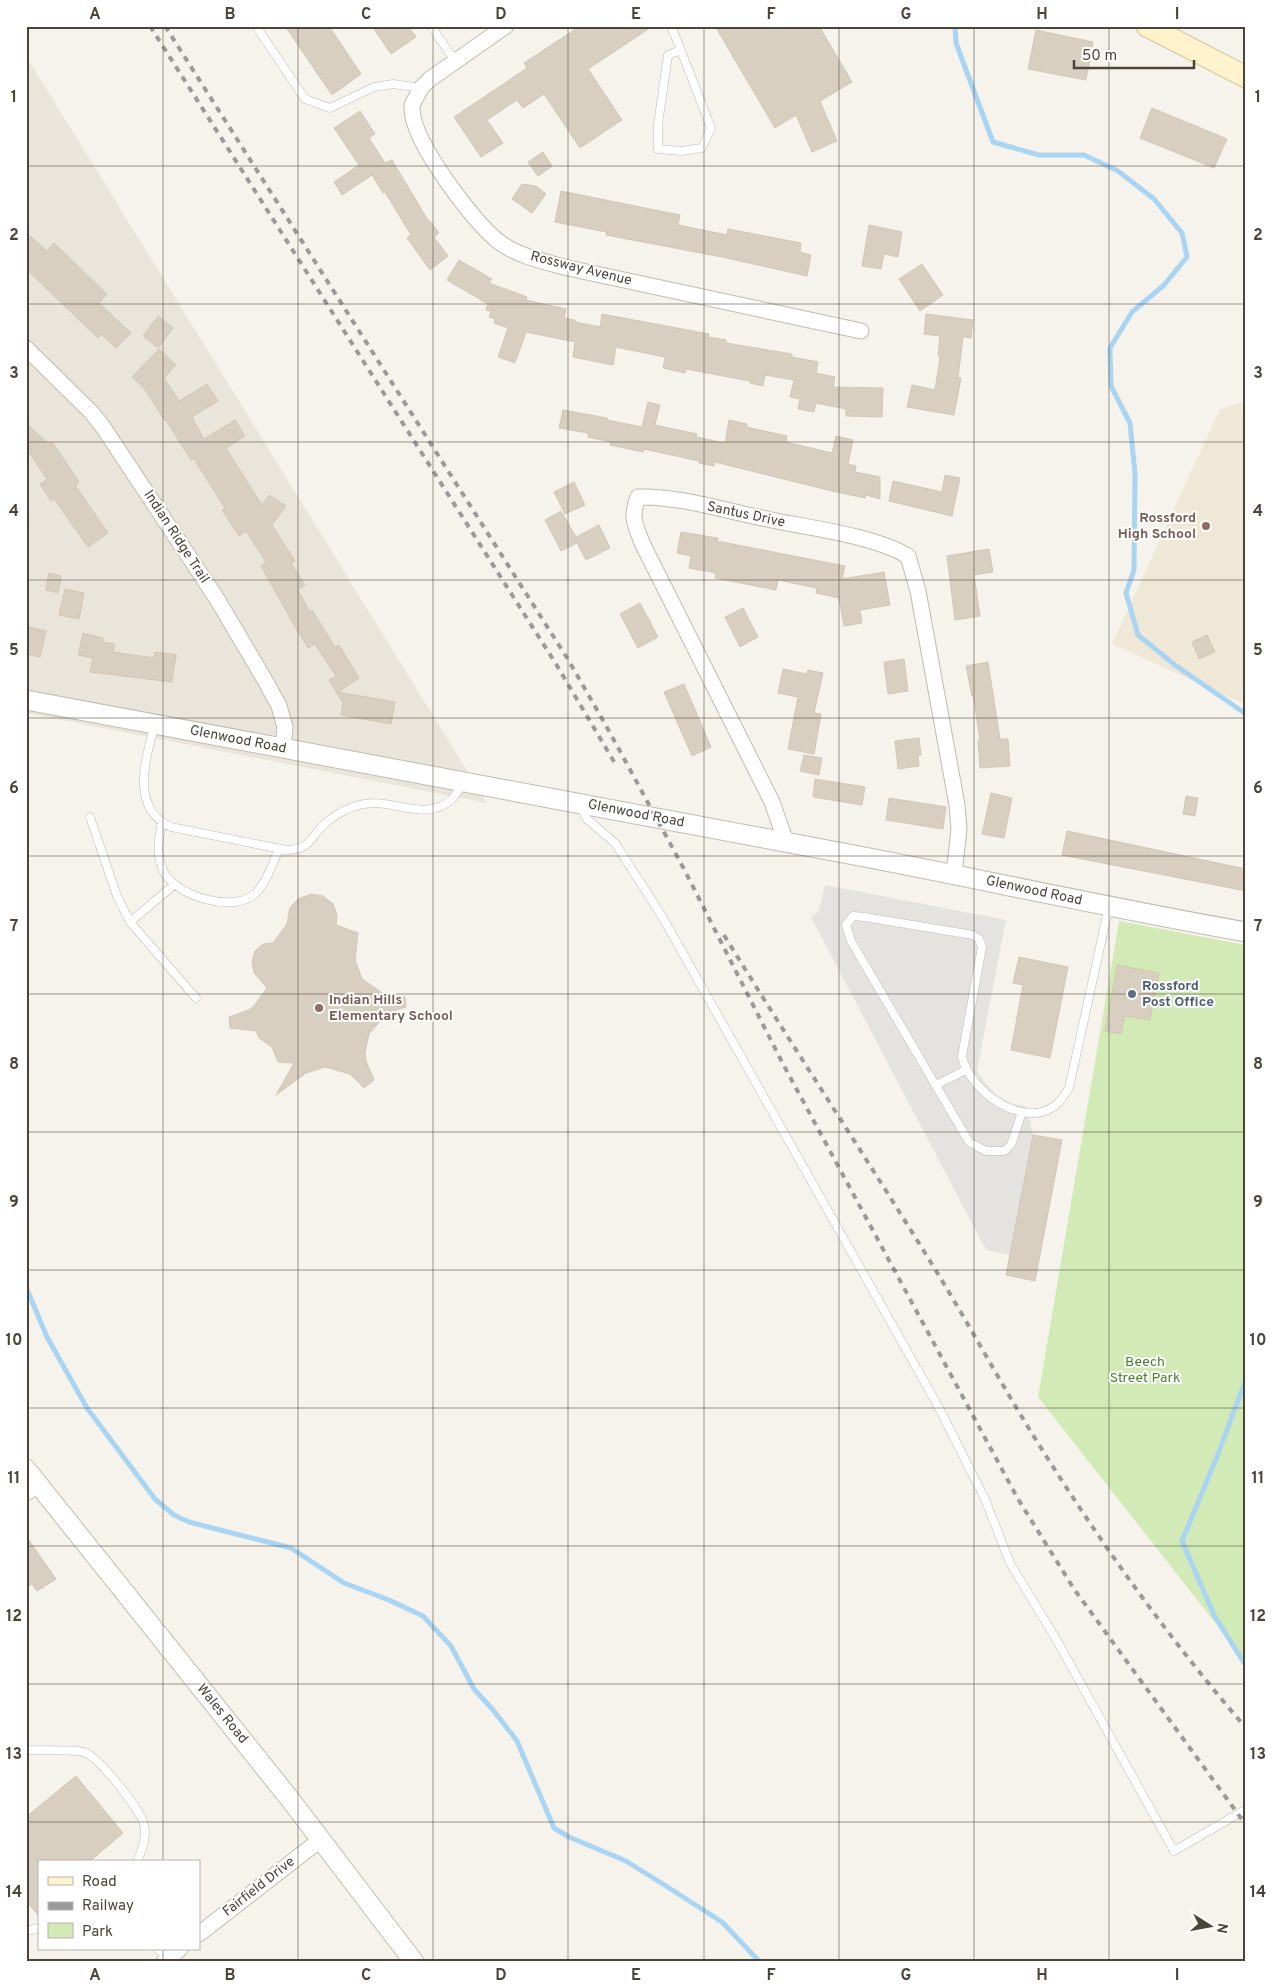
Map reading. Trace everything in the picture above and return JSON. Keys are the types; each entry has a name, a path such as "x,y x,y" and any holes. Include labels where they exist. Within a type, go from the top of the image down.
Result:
{"main road":[{"path":"1147,26 1246,77"}],"street":[{"path":"421,88 455,61 506,26"},
{"name":"Rossway Avenue","path":"421,88 412,104 413,116 421,139 461,200 484,228 502,244 531,258 568,268 861,331"},
{"name":"Indian Ridge Trail","path":"26,348 92,413 103,427 216,599 279,706 285,726 283,749"},
{"name":"Santus Drive","path":"786,842 772,802 643,544 634,522 633,511 638,497 675,500 857,538 893,548 908,556 918,590 958,805 959,829 954,874"},
{"name":"Glenwood Road","path":"26,700 786,842 1246,932"},
{"name":"Wales Road","path":"26,1469 33,1489 289,1798 414,1962"},
{"name":"Fairfield Drive","path":"200,1933 320,1840"},
{"path":"163,1957 178,1950"}],"lane":[{"path":"256,26 305,99 330,108 374,87 393,84 421,88"},
{"path":"431,26 455,61"},
{"path":"671,26 681,50 711,128 702,148 682,151 658,149 658,124 668,55 681,50"},
{"path":"155,724 143,780 149,806 159,822 171,827 279,849 299,850 308,844 327,822 360,804 374,803 418,810 428,809 446,803 465,782"},
{"path":"579,803 587,820 615,843 667,926 938,1406 985,1500 1010,1563 1056,1639 1174,1852 1243,1811 1246,1812"},
{"path":"90,818 117,896 130,922 196,998"},
{"path":"162,823 158,845 159,856 165,874 175,884 214,902 230,904 244,901 257,893 279,849"},
{"path":"130,922 175,884"},
{"path":"1022,1112 1010,1144 1004,1151 986,1151 969,1142 851,941 846,925 853,916 864,916 973,935 979,939 982,946 962,1056 964,1066 984,1091 1005,1108 1022,1112 1041,1112 1057,1104 1069,1088 1109,906"},
{"path":"936,1085 966,1070"},
{"path":"26,1750 84,1752 100,1762 141,1815 145,1833 144,1843 137,1860"}],"shaded area":[{"path":"26,56 487,803 26,713"},
{"name":"Rossford High School","path":"1246,401 1246,705 1112,644 1220,409"},
{"path":"825,885 1006,920 977,1070 985,1083 998,1096 1013,1104 1026,1106 1033,1135 1010,1255 986,1250 811,917 819,911"}],"green space":[{"name":"Beech Street Park","path":"1119,921 1246,945 1246,1662 1038,1397"}],"building":[{"path":"285,26 329,26 361,74 332,95"},
{"path":"372,26 408,26 416,37 391,54"},
{"path":"580,26 653,26 588,69 622,120 580,148 544,94 523,108 517,100 487,120 503,143 481,157 454,117 527,68 524,63"},
{"path":"715,26 819,26 852,82 820,101 837,141 812,152 796,115 775,128"},
{"path":"1036,30 1093,42 1086,80 1028,69"},
{"path":"1152,108 1227,139 1214,168 1140,138"},
{"path":"360,111 375,134 369,138 385,163 392,160 429,222 439,233 434,237 448,256 430,270 407,238 411,235 385,192 383,193 372,175 342,195 334,182 359,165 334,128"},
{"path":"543,152 552,166 538,176 528,162"},
{"path":"522,184 536,186 546,194 532,213 512,199"},
{"path":"561,191 680,215 678,225 727,235 728,229 801,243 800,252 811,255 807,276 722,257 606,235 606,232 555,222"},
{"path":"869,225 902,232 898,257 884,254 881,269 862,266"},
{"path":"26,232 47,251 54,243 107,294 99,303 131,333 116,348 101,334 98,338 26,269"},
{"path":"459,260 492,279 489,283 527,297 526,300 566,309 564,318 575,320 575,322 600,327 602,314 709,334 708,337 726,340 726,343 792,354 792,357 818,362 816,373 835,377 833,387 883,388 882,417 846,416 846,409 816,403 814,412 798,409 800,399 790,397 794,380 765,375 763,386 750,383 750,381 686,369 685,373 663,368 665,357 616,347 613,365 573,357 575,342 526,332 515,363 498,357 508,328 494,323 495,319 489,317 491,311 486,310 488,304 447,280"},
{"path":"922,264 943,295 920,311 899,279"},
{"path":"926,314 973,320 971,338 963,337 958,378 961,378 954,415 907,407 912,385 935,390 940,357 938,356 940,336 924,334"},
{"path":"158,316 173,328 158,348 143,336"},
{"path":"159,349 176,365 164,378 179,401 207,384 218,401 192,417 204,439 235,420 245,436 226,448 262,505 269,495 286,506 272,525 295,561 291,563 305,585 298,590 310,612 312,610 335,647 339,645 359,678 338,692 395,702 391,724 341,715 343,703 329,680 336,676 315,644 308,648 261,566 266,562 246,531 239,536 222,510 225,508 194,459 191,460 144,388 132,377"},
{"path":"648,402 660,405 655,425 697,434 696,437 725,443 729,420 747,424 746,427 787,436 786,442 832,453 836,436 853,440 848,464 856,466 855,472 880,477 880,499 866,495 865,498 832,491 715,462 714,466 644,449 643,452 610,445 611,442 588,437 588,433 559,428 563,410 642,427"},
{"path":"26,423 49,444 52,442 79,482 75,485 108,533 88,547 54,499 51,501 40,484 47,479 26,448"},
{"path":"945,475 960,478 952,516 889,501 893,481 942,492"},
{"path":"574,482 585,505 565,514 554,492"},
{"path":"561,511 576,537 599,525 610,548 586,560 577,543 561,551 545,520"},
{"path":"681,532 718,538 717,541 845,566 842,579 884,572 890,605 860,610 862,623 844,626 839,598 816,593 817,588 778,580 776,590 715,578 716,573 689,568 691,556 677,553"},
{"path":"989,549 993,572 974,575 980,616 955,620 947,556"},
{"path":"49,573 61,576 58,593 46,590"},
{"path":"65,589 84,593 79,619 59,615"},
{"path":"640,603 658,637 638,648 620,614"},
{"path":"743,608 758,637 740,647 725,617"},
{"path":"26,626 46,631 40,657 26,654"},
{"path":"83,633 103,638 103,642 115,644 113,652 154,658 155,652 176,655 172,682 90,672 93,658 78,655"},
{"path":"1207,635 1215,652 1199,659 1192,642"},
{"path":"904,659 908,691 888,694 884,662"},
{"path":"988,662 1000,739 1008,739 1010,766 980,768 978,740 980,740 966,666"},
{"path":"783,669 807,674 808,670 823,673 814,713 821,714 814,754 788,749 798,697 778,693"},
{"path":"684,684 711,747 692,756 664,692"},
{"path":"919,738 921,755 918,755 919,766 898,769 895,741"},
{"path":"804,755 822,758 819,775 800,771"},
{"path":"815,779 865,787 862,805 813,797"},
{"path":"991,793 1012,798 1004,838 982,834"},
{"path":"1186,796 1198,798 1195,816 1183,814"},
{"path":"889,798 946,807 943,829 886,820"},
{"path":"1067,831 1246,869 1246,891 1062,855"},
{"path":"311,894 323,896 333,904 337,915 336,925 358,933 355,960 362,979 384,994 405,997 406,1007 387,1013 369,1034 365,1052 366,1061 374,1080 364,1088 350,1074 325,1067 306,1073 276,1095 294,1063 278,1062 272,1047 259,1038 256,1031 230,1028 229,1017 249,1010 267,988 254,973 252,962 255,951 263,944 273,943 287,924 290,908 298,899"},
{"path":"1019,957 1068,967 1050,1058 1011,1050 1023,985 1013,983"},
{"path":"1117,965 1159,973 1150,1020 1125,1016 1121,1034 1105,1031"},
{"path":"1033,1135 1062,1140 1035,1281 1006,1275"},
{"path":"26,1536 56,1579 37,1591 32,1584 26,1588"},
{"path":"76,1776 123,1833 91,1860 38,1860 38,1915 26,1901 26,1817"}],"waterway":[{"path":"955,26 956,43 993,142 1039,155 1084,155 1118,171 1154,199 1182,233 1187,257 1164,285 1132,312 1110,348 1111,386 1130,423 1135,474 1134,570 1126,593 1138,635 1175,665 1246,714"},
{"path":"26,1287 47,1337 87,1408 155,1499 174,1515 189,1522 291,1548 344,1583 389,1600 423,1616 451,1646 474,1689 517,1741 554,1828 569,1837 626,1861 722,1922 760,1962"},
{"path":"1246,1379 1218,1454 1182,1541 1214,1615 1246,1666"}],"railway":[{"path":"150,26 556,664 616,765"},
{"path":"165,26 569,661 684,869 783,1064 1018,1499 1074,1589 1246,1825"},
{"path":"724,935 938,1274 1016,1407 1066,1487 1114,1558 1165,1628 1246,1728"}],"place":[{"name":"Rossford High School","path":"1206,526"},
{"name":"Rossford Post Office","path":"1132,994"},
{"name":"Indian Hills Elementary School","path":"319,1008"}]}
